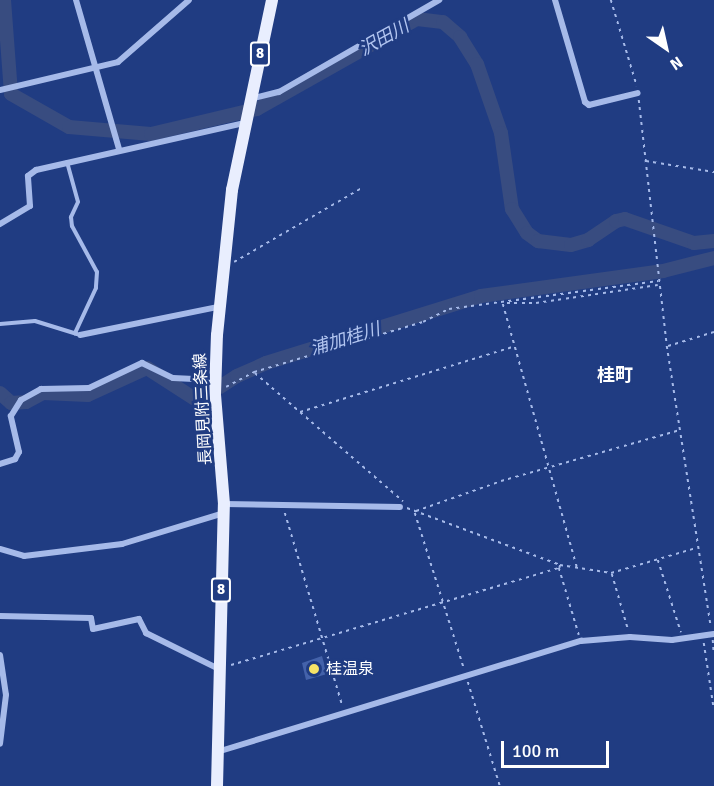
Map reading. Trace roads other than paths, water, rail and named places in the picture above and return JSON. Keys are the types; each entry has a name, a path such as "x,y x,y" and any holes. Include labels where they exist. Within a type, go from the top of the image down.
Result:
{"main road":[{"name":"長岡見附三条線","path":"217,786 224,508 215,394 218,307 246,112 272,0"}],"street":[{"path":"76,0 119,149"},
{"path":"3,90 96,68 129,56 189,0"},
{"path":"0,224 30,206 30,173 246,112 439,0"},
{"path":"555,0 585,102 589,105 638,93"},
{"path":"78,334 218,307"},
{"path":"0,464 15,459 19,452 10,425 16,408 21,400 41,389 89,388 142,363 173,378 215,380"},
{"path":"0,549 24,556 122,544 224,508 400,507"},
{"path":"0,616 91,618 93,629 139,619 146,633 219,669"},
{"path":"217,752 581,641 630,637 682,639 713,634"},
{"path":"0,655 6,695 0,744"}],"lane":[{"path":"0,324 35,321 78,334 98,278 72,226 71,217 78,202 67,162"}],"waterway":[{"name":"沢田川","path":"4,0 11,94 69,127 151,134 257,109 417,19 443,22 460,37 477,64 501,133 512,209 527,233 538,241 571,245 588,240 616,221 625,219 694,243 714,241"},
{"name":"浦加桂川","path":"0,393 11,403 26,402 43,393 88,395 147,368 198,401 237,376 266,363 481,296 663,271 714,258"}],"place":[{"name":"桂温泉","path":"314,669"}],"district":[{"name":"桂町","path":"615,375"}]}
